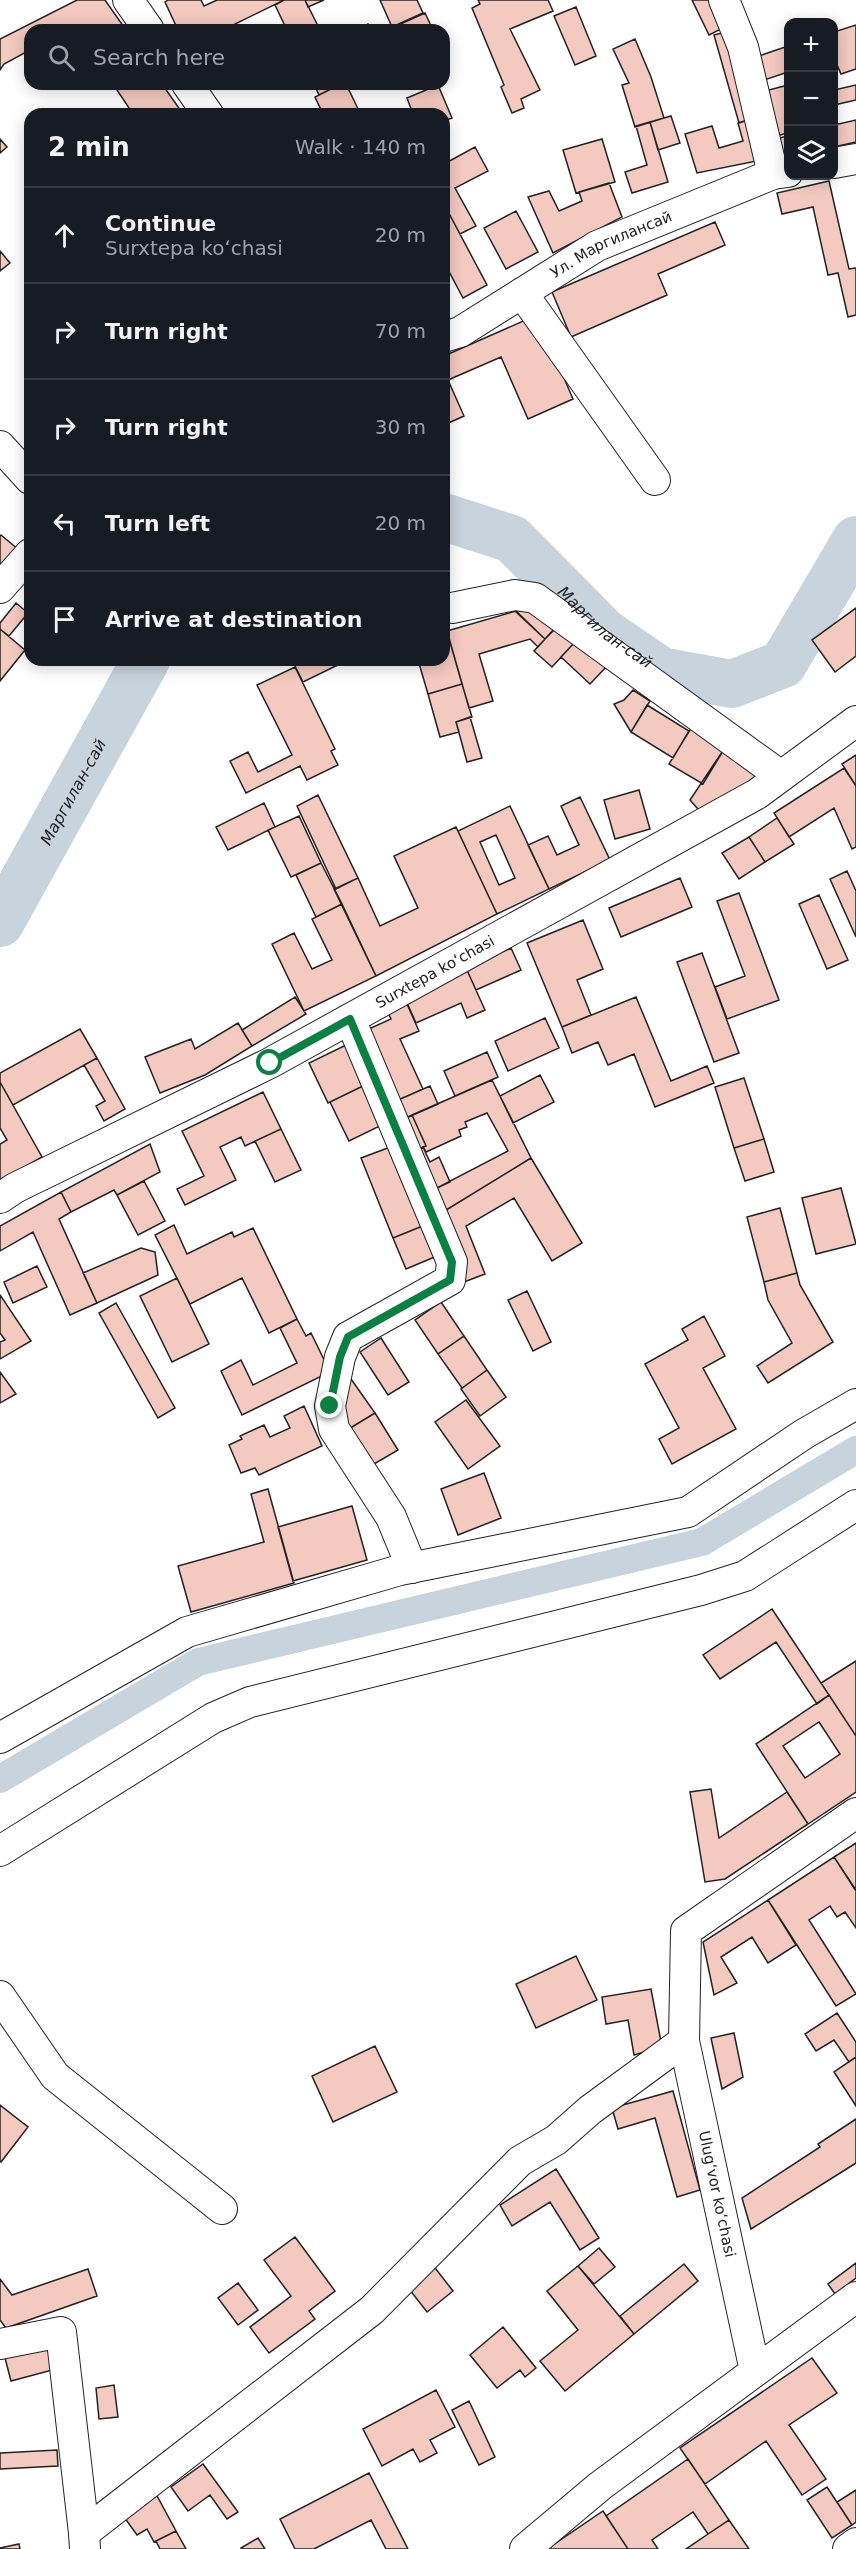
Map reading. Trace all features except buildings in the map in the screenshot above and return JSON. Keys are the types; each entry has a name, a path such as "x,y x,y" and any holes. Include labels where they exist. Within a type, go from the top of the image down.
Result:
{"street":[{"path":"128,0 145,24"},
{"path":"724,0 743,47 781,173"},
{"path":"191,90 204,108"},
{"path":"838,163 856,159"},
{"name":"Ул. Маргилансай","path":"450,335 460,332 597,246 781,173"},
{"path":"522,293 655,480"},
{"path":"0,446 24,472"},
{"path":"0,588 24,561"},
{"path":"452,608 515,595 535,598 781,776"},
{"name":"Surxtepa koʻchasi","path":"0,1197 270,1063 746,800 856,721"},
{"path":"350,1019 452,1262 450,1280 348,1337 340,1357 330,1406 334,1429 391,1517 412,1568"},
{"path":"0,1738 188,1632 412,1568 688,1512 804,1434 856,1404"},
{"path":"0,1851 213,1718 250,1702 679,1596 745,1576 856,1505"},
{"name":"Ulugʻvor koʻchasi","path":"755,2372 684,2041 686,1931 856,1813"},
{"path":"0,1996 55,2076 222,2210"},
{"path":"84,2541 372,2310 519,2161 556,2140 590,2110 684,2041"},
{"path":"525,2549 600,2486 856,2297"},
{"path":"0,2344 62,2332 84,2541"},
{"path":"848,2549 856,2543"}],"waterway":[{"name":"Маргилан-сай","path":"450,519 512,539 604,632 661,671 732,684 783,664 856,540"},
{"name":"Маргилан-сай","path":"0,923 143,666"},
{"path":"0,1779 198,1662 702,1542 856,1450"}],"route":[{"path":"270,1063 350,1019 452,1262 450,1280 348,1337 340,1357 330,1406"}]}
